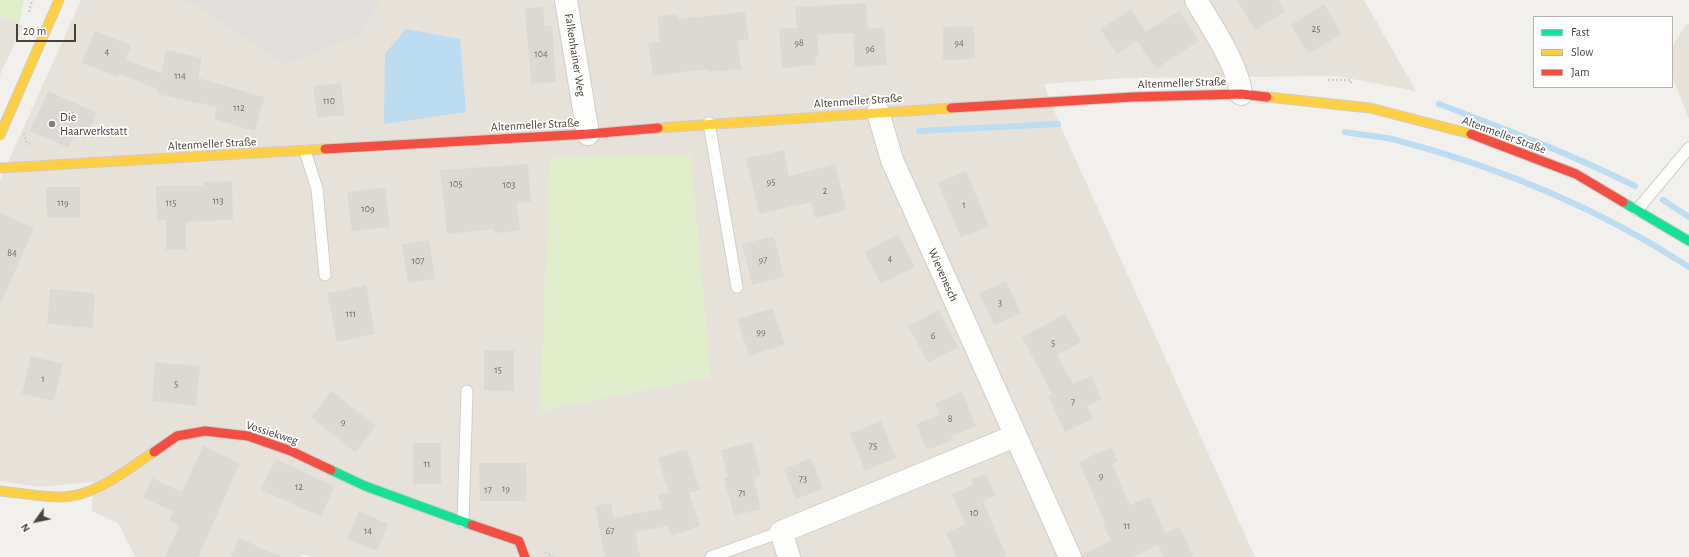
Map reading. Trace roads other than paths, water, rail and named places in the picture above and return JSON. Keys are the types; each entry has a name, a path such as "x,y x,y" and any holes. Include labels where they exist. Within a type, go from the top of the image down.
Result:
{"street":[{"path":"0,135 59,0"},
{"name":"Falkenhainer Weg","path":"566,0 588,134"},
{"path":"1196,0 1240,80 1241,94"},
{"name":"Altenmeller Straße","path":"0,168 588,134 710,122 1133,97 1241,94 1370,108 1465,132 1576,174 1689,241"},
{"name":"Wievenesch","path":"878,112 892,160 1070,557"},
{"name":"Vossiekweg","path":"0,491 62,497 86,492 114,478 177,436 205,431 248,436 291,451 365,486 519,541 525,557"},
{"path":"789,557 780,532 1015,436"}],"lane":[{"path":"710,122 737,287"},
{"path":"1637,210 1689,148"},
{"path":"305,151 317,189 325,275"},
{"path":"463,522 467,391"},
{"path":"711,557 780,532"}],"water":[{"path":"406,29 460,39 466,112 384,124 385,54"}],"waterway":[{"path":"1439,104 1513,132 1611,174 1635,186"},
{"path":"919,131 1058,124"},
{"path":"1345,132 1396,140 1473,163 1511,177 1584,208 1620,226 1689,267"},
{"path":"1663,200 1689,217"}],"place":[{"name":"Die Haarwerkstatt","path":"52,124"}]}
